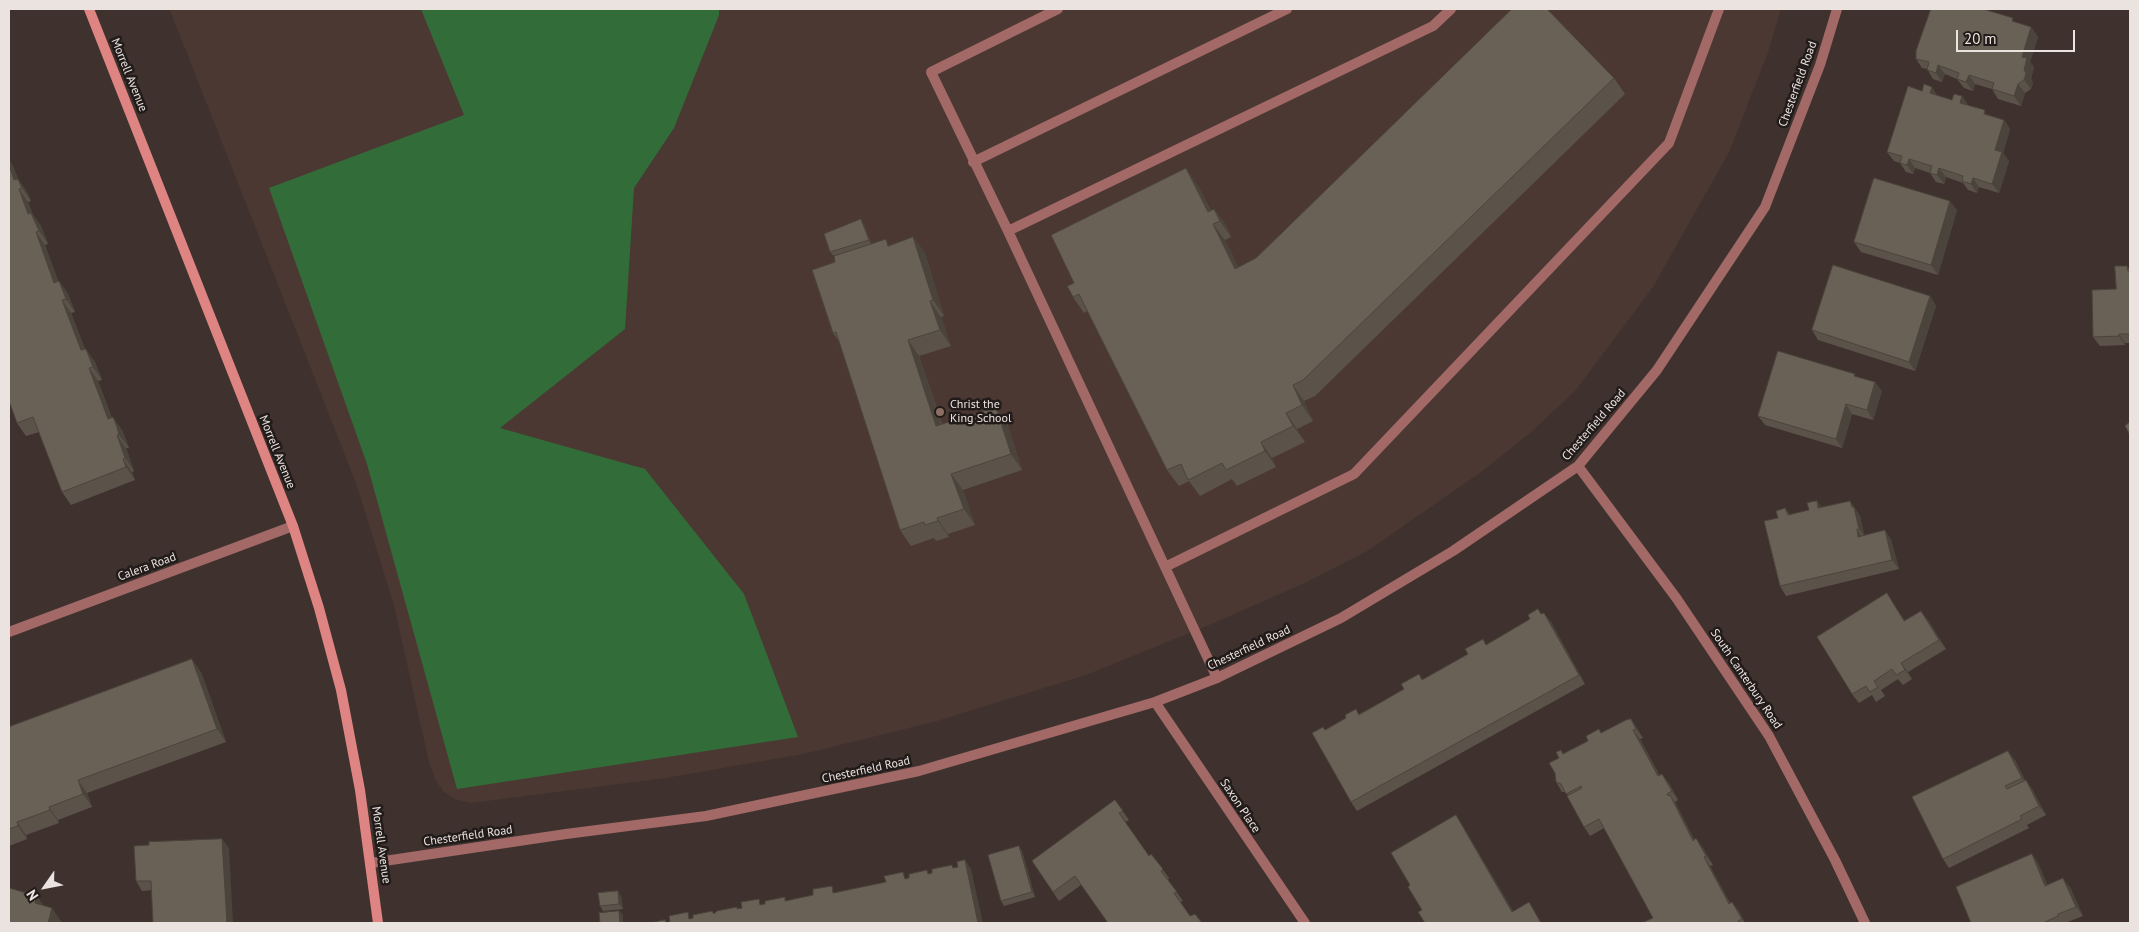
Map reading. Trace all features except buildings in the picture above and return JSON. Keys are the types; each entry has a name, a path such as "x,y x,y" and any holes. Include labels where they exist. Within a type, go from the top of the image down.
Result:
{"street":[{"name":"Morrell Avenue","path":"89,9 293,526 319,608 341,690 360,790 378,923"},
{"path":"1058,9 931,72 1008,231 1217,678"},
{"path":"973,162 1286,9"},
{"path":"1008,231 1433,26 1451,9"},
{"path":"1164,567 1354,474 1670,143 1719,9"},
{"name":"Chesterfield Road","path":"371,863 566,834 706,816 919,771 1155,702 1217,678 1341,618 1453,551 1578,466 1657,370 1765,207 1820,65 1837,9"},
{"name":"South Canterbury Road","path":"1578,466 1677,599 1769,736 1836,860 1864,923"},
{"name":"Calera Road","path":"9,632 293,526"},
{"name":"Saxon Place","path":"1155,702 1305,923"}],"shaded area":[{"name":"Christ the King School","path":"1781,9 1768,52 1729,152 1653,287 1575,391 1530,433 1481,472 1367,551 1307,582 1214,623 1086,675 937,721 803,754 665,778 471,803 455,799 444,792 436,781 429,762 394,605 356,483 170,10"}],"green space":[{"path":"421,9 719,9 719,15 674,128 634,188 625,329 500,428 645,469 744,594 798,737 457,789 367,464 269,188 464,115"}],"place":[{"name":"Christ the King School","path":"940,412"}]}
